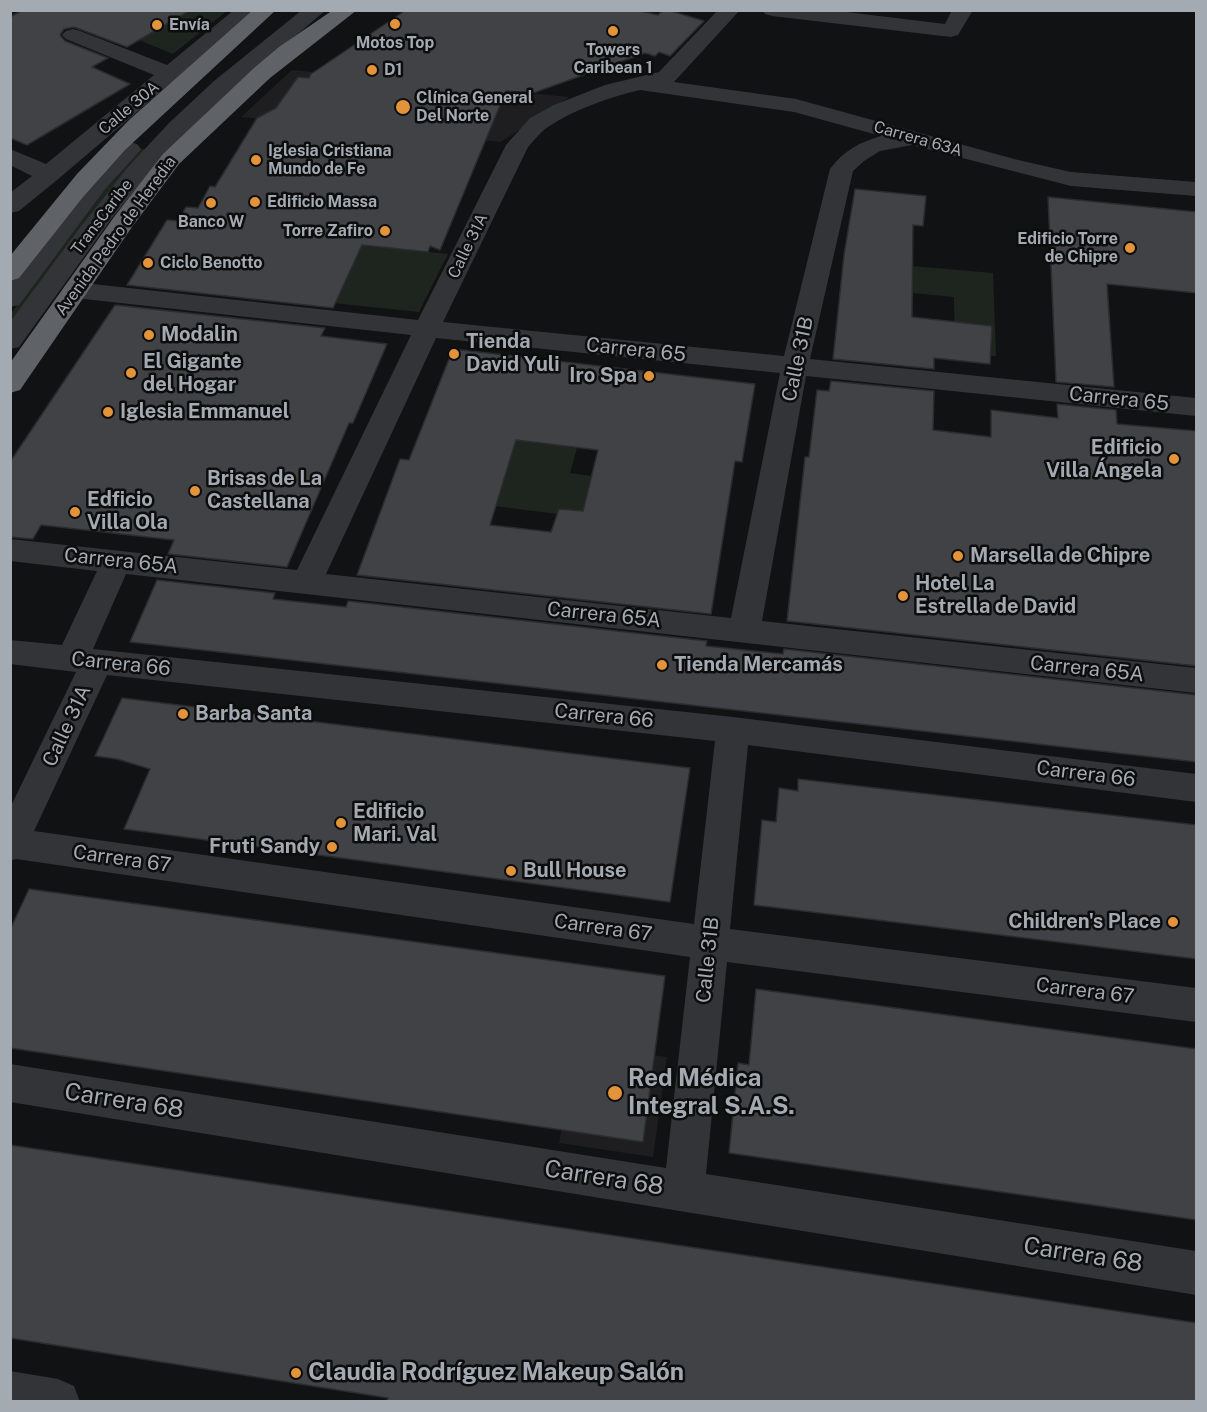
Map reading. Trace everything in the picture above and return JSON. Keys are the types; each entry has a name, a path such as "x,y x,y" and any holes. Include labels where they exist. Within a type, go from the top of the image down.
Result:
{"highway":[{"path":"10,273 62,206 111,151 145,117 266,10"},
{"name":"Avenida Pedro de Heredia","path":"10,384 123,222 171,159 262,73 287,52 346,10"}],"street":[{"name":"Calle 30A","path":"10,206 247,10"},
{"name":"TransCaribe","path":"10,299 110,169 247,39 281,10"},
{"name":"TransCaribe","path":"10,341 118,194 159,147 244,66 316,10"},
{"name":"Calle 31A","path":"307,582 427,329 518,145 526,134 551,116 580,102 613,90 667,77 730,10"},
{"path":"772,10 951,31 963,10"},
{"path":"74,35 170,74"},
{"name":"Carrera 63A","path":"640,84 796,106 913,139 1071,179 1197,189"},
{"name":"Calle 31B","path":"744,631 795,365 842,169 856,154 877,143 913,139"},
{"path":"10,156 49,175"},
{"name":"Carrera 65","path":"75,290 427,329 1197,407"},
{"name":"Carrera 65A","path":"10,550 1197,681"},
{"name":"Calle 31A","path":"11,844 84,660 117,561"},
{"name":"Carrera 66","path":"10,652 733,730 1197,788"},
{"name":"Calle 31B","path":"684,1191 733,730"},
{"name":"Carrera 67","path":"11,844 710,943 1197,1005"},
{"name":"Carrera 68","path":"10,1083 1197,1273"},
{"path":"10,1393 58,1401"}],"shaded area":[{"path":"191,11 227,11 173,54 139,40"},
{"name":"Clínica General Del Norte","path":"292,70 569,97 501,142 241,117"},
{"path":"138,148 147,150 11,330 11,313 108,183"},
{"path":"318,241 448,254 419,312 323,302 325,297 338,298 342,288 330,287"},
{"path":"912,266 993,273 996,356 991,356 992,326 958,322 955,361 954,297 912,293"},
{"path":"516,440 577,448 570,473 592,476 583,511 559,509 557,514 471,503 462,466 506,472"},
{"name":"Red Médica Integral S.A.S.","path":"577,1044 667,1057 653,1157 559,1143"}],"building":[{"path":"23,10 191,10 127,47 74,27 64,29 60,35 65,41 108,58 92,67 130,84 27,145 10,138 10,17"},
{"path":"406,10 635,10 658,15 663,10 668,10 704,21 670,56 659,52 655,56 645,53 533,93 506,91 440,250 430,246 428,252 362,245 333,308 127,285 167,220 178,221 186,207 198,208 210,186 215,187 257,118 276,108 298,77 309,78 311,74"},
{"path":"855,189 926,196 923,226 913,225 912,317 992,326 990,364 934,358 934,369 833,359 844,255"},
{"path":"1048,197 1197,212 1197,293 1107,284 1114,387 1056,382"},
{"path":"115,305 325,328 321,336 387,344 353,423 349,423 287,567 168,554 174,540 41,525 33,539 10,537 10,462"},
{"path":"453,349 755,384 742,462 735,461 711,614 357,575 400,459 409,460","holes":["516,440 598,450 583,511 559,509 551,532 490,525"]},
{"path":"831,381 934,391 933,430 991,437 991,410 1058,418 1057,404 1116,410 1117,424 1197,431 1197,666 787,621 805,457 809,457 817,390 829,391"},
{"path":"157,580 275,593 273,599 346,607 348,601 707,641 706,646 783,654 784,649 1197,695 1197,762 130,642"},
{"path":"122,698 690,768 670,902 124,829 150,769 117,759 95,756"},
{"path":"798,779 1197,825 1197,959 754,905 762,820 776,822 779,788 798,791"},
{"path":"29,889 665,976 643,1142 10,1048 10,930"},
{"path":"756,989 1197,1049 1197,1220 729,1153 738,1063 749,1065"},
{"path":"10,1145 1197,1323 1197,1401 387,1401 388,1398 10,1338"}],"place":[{"name":"Motos Top","path":"395,24"},
{"name":"Envía","path":"157,25"},
{"name":"Towers Caribean 1","path":"613,31"},
{"name":"D1","path":"372,70"},
{"name":"Clínica General Del Norte","path":"403,107"},
{"name":"Iglesia Cristiana Mundo de Fe","path":"256,160"},
{"name":"Edificio Massa","path":"255,202"},
{"name":"Banco W","path":"211,203"},
{"name":"Torre Zafiro","path":"385,231"},
{"name":"Edificio Torre de Chipre","path":"1130,248"},
{"name":"Ciclo Benotto","path":"148,263"},
{"name":"Modalin","path":"149,335"},
{"name":"Tienda David Yuli","path":"454,354"},
{"name":"El Gigante del Hogar","path":"131,373"},
{"name":"Iro Spa","path":"649,376"},
{"name":"Iglesia Emmanuel","path":"108,412"},
{"name":"Edificio Villa Ángela","path":"1174,459"},
{"name":"Brisas de La Castellana","path":"195,491"},
{"name":"Edficio Villa Ola","path":"75,512"},
{"name":"Marsella de Chipre","path":"958,556"},
{"name":"Hotel La Estrella de David","path":"903,596"},
{"name":"Tienda Mercamás","path":"662,665"},
{"name":"Barba Santa","path":"183,714"},
{"name":"Edificio Mari. Val","path":"341,823"},
{"name":"Fruti Sandy","path":"332,847"},
{"name":"Bull House","path":"511,871"},
{"name":"Children's Place","path":"1173,922"},
{"name":"Red Médica Integral S.A.S.","path":"615,1093"},
{"name":"Claudia Rodríguez Makeup Salón","path":"296,1373"}]}
